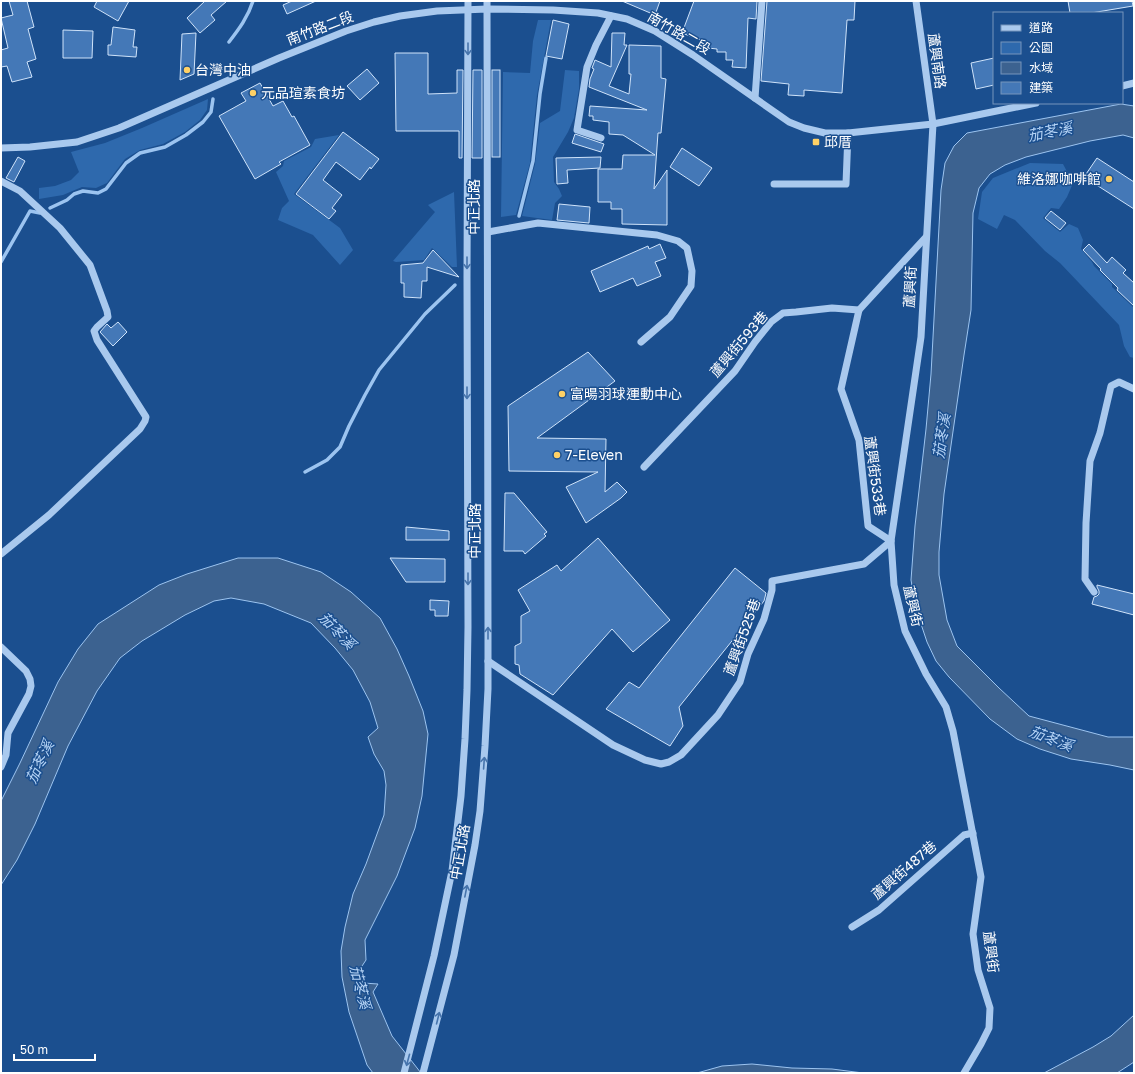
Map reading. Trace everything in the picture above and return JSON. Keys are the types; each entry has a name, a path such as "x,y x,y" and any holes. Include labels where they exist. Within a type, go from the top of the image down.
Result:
{"street":[{"name":"中正北路","path":"404,1073 434,956 452,871 461,796 465,739 468,627 468,1"},
{"name":"中正北路","path":"423,1073 454,955 475,845 480,811 484,754 488,661 487,1"},
{"path":"755,98 762,1"},
{"name":"蘆興南路","path":"916,1 933,124"},
{"name":"南竹路二段","path":"1,148 30,147 77,142 119,128 279,58 346,31 400,16 437,11 487,9 553,10 598,13 627,19 655,31 693,55 789,122 804,128 825,133 848,133 933,124 1031,104"},
{"path":"601,138 577,130 587,67 596,45 611,16"},
{"path":"1123,86 1134,83"},
{"name":"蘆興街","path":"933,124 921,337 891,541 894,585 905,631 926,674 946,707 953,731 981,877 973,934 978,970 990,1008 990,1028 964,1073"},
{"path":"774,184 846,184 848,133"},
{"path":"1,181 20,191 60,228 90,265 108,317 94,331 97,340 146,417 140,429 49,515 1,554"},
{"path":"488,232 538,223 657,235 678,242 687,248 692,271 691,286 670,317 641,342"},
{"path":"859,310 926,238"},
{"name":"蘆興街593巷","path":"644,467 735,371 771,322 783,313 832,308 859,310"},
{"name":"蘆興街533巷","path":"859,310 841,389 858,440 868,526 891,541"},
{"path":"1094,592 1085,579 1086,523 1090,461 1100,433 1112,386 1119,382 1134,390"},
{"name":"蘆興街525巷","path":"488,661 613,745 645,760 660,764 669,762 681,755 718,715 740,682 748,654 764,619 772,590 772,581 864,564 891,541"},
{"path":"1,647 26,671 30,679 31,686 8,733 6,755 1,767"},
{"name":"蘆興街487巷","path":"852,927 879,910 964,835 972,833"}],"green space":[{"path":"538,20 551,20 537,95 530,163 516,215 501,217 503,72 530,73 533,41"},
{"path":"565,70 579,71 579,89 574,118 568,132 553,157 554,182 562,196 555,203 552,220 522,216 535,164 540,123 560,111"},
{"path":"208,99 207,110 200,120 185,132 163,144 140,150 125,159 107,183 96,188 82,187 63,195 39,199 39,188 55,186 71,180 79,172 71,152 105,143"},
{"path":"339,135 294,194 340,228 353,250 340,265 313,235 278,220 282,208 289,201 276,172 283,166 284,161 311,147 315,139"},
{"path":"1030,163 1063,164 1073,183 1067,197 1059,209 1051,208 1043,218 1060,232 1069,224 1078,228 1083,240 1081,249 1094,266 1112,284 1112,287 1133,307 1134,358 1130,357 1124,346 1119,325 1060,263 1045,251 1015,220 1004,215 997,229 978,219 982,192 993,178"},
{"path":"454,192 457,267 452,267 432,248 424,260 393,261 435,212 428,205"}],"water":[{"name":"茄苳溪","path":"1121,104 1134,106 1134,138 1123,135 1090,141 1026,157 1005,165 990,174 979,188 973,213 971,310 944,494 939,552 939,575 947,620 957,646 999,688 1029,716 1108,737 1134,737 1134,770 1071,759 1040,749 1017,739 990,719 949,677 936,661 927,642 916,609 911,580 915,526 931,374 941,190 945,163 954,146 967,133"},
{"name":"茄苳溪","path":"238,558 278,558 321,572 351,592 380,618 397,649 423,711 428,734 422,796 415,828 397,876 365,940 366,960 360,969 363,983 378,984 373,992 392,1036 421,1073 373,1073 367,1065 349,1012 342,977 341,951 353,894 384,815 386,785 384,771 374,754 368,737 378,728 370,702 353,670 335,648 311,623 264,604 231,598 214,601 185,615 142,641 120,658 97,691 68,746 35,824 17,860 1,885 1,801 58,682 78,649 98,624 159,585 187,574"},
{"path":"1134,1015 1134,1062 1117,1073 1044,1073 1111,1036"},
{"path":"752,1064 792,1068 832,1069 863,1073 697,1073 722,1066"}],"building":[{"path":"9,1 27,1 34,27 28,29 36,59 27,62 32,77 12,82 7,66 1,67 1,50 8,48 1,18 13,15"},
{"path":"97,1 129,1 118,21 94,7"},
{"path":"205,1 227,1 211,15 215,20 200,33 187,18"},
{"path":"292,1 316,1 287,14 283,5"},
{"path":"622,1 660,1 655,15"},
{"path":"694,1 757,1 756,19 748,18 746,68 732,67 733,60 726,60 726,52 717,52 717,49 708,48 708,43 682,33"},
{"path":"767,1 855,1 854,20 847,20 842,93 804,90 804,96 788,95 789,84 761,81"},
{"path":"1068,1 1132,1 1133,6 1097,12 1070,12"},
{"path":"553,20 569,24 562,59 546,56"},
{"path":"113,27 135,30 133,47 137,47 136,57 108,55 108,45 111,45"},
{"path":"63,30 93,31 92,58 63,58"},
{"path":"196,33 194,74 180,80 182,34"},
{"path":"612,33 625,33 624,45 627,45 609,86 629,94 631,74 629,74 629,45 661,46 661,78 666,79 661,133 658,133 654,189 667,170 667,225 622,224 622,209 611,209 611,202 598,202 598,169 622,169 623,155 655,155 623,135 609,134 609,122 593,120 593,116 589,116 590,106 647,110 589,87 595,60 611,67"},
{"path":"395,53 428,53 428,94 457,93 457,70 463,70 462,158 459,158 459,131 396,131"},
{"path":"993,58 993,85 976,89 971,63"},
{"path":"367,69 379,83 360,100 347,86"},
{"path":"473,70 482,70 482,158 472,158"},
{"path":"492,70 500,70 500,157 492,157"},
{"path":"260,83 273,106 283,101 292,117 294,116 310,145 279,162 281,164 255,179 219,116 246,101 241,93"},
{"path":"343,132 379,159 371,169 370,167 360,180 336,162 323,180 342,195 332,208 336,211 329,219 296,194"},
{"path":"575,134 604,144 601,152 572,143"},
{"path":"682,148 712,168 699,186 670,167"},
{"path":"18,157 25,161 14,182 6,178"},
{"path":"601,157 600,168 567,170 568,183 557,184 556,158"},
{"name":"維洛娜咖啡館","path":"1097,158 1134,182 1134,209 1084,177"},
{"path":"559,204 590,207 589,223 557,220"},
{"path":"1051,211 1066,223 1060,230 1045,218"},
{"path":"660,244 666,258 655,262 661,276 637,286 633,278 600,292 591,271 648,246 649,249"},
{"path":"1089,244 1107,263 1112,257 1126,270 1123,273 1134,283 1134,306 1117,290 1118,288 1083,250"},
{"path":"433,250 459,277 427,267 427,281 422,281 421,298 404,297 404,283 401,283 401,265 423,263"},
{"path":"118,322 127,332 113,346 100,332 107,324 111,328"},
{"path":"588,352 615,381 537,438 606,439 605,492 617,482 627,492 586,523 566,487 598,472 509,471 508,406"},
{"path":"505,493 514,493 547,532 544,534 546,536 525,554 523,551 504,551"},
{"path":"406,527 449,531 449,540 406,540"},
{"path":"598,538 670,620 633,652 612,629 553,695 520,674 519,665 515,664 515,646 521,643 521,616 530,611 518,590 557,565 561,571"},
{"path":"390,558 445,559 445,582 406,582"},
{"path":"735,568 766,593 764,601 679,707 683,726 670,746 606,709 629,682 639,688"},
{"path":"1097,585 1134,594 1134,615 1092,604 1094,597 1099,594"},
{"path":"430,600 449,601 448,616 435,616 435,610 430,610"}],"waterway":[{"path":"229,42 246,18 253,1"},
{"path":"519,216 533,161 540,94 546,58"},
{"path":"50,208 67,200 74,194 83,191 98,193 106,189 126,163 140,153 165,147 186,135 203,122 211,112 213,99"},
{"path":"1,262 30,211 40,213"},
{"path":"305,472 327,460 340,447 349,426 379,370 425,314 455,285"}],"place":[{"name":"台灣中油","path":"187,70"},
{"name":"元品瑄素食坊","path":"253,93"},
{"name":"邱厝","path":"816,142"},
{"name":"維洛娜咖啡館","path":"1109,179"},
{"name":"富暘羽球運動中心","path":"562,394"},
{"name":"7-Eleven","path":"557,455"}]}
